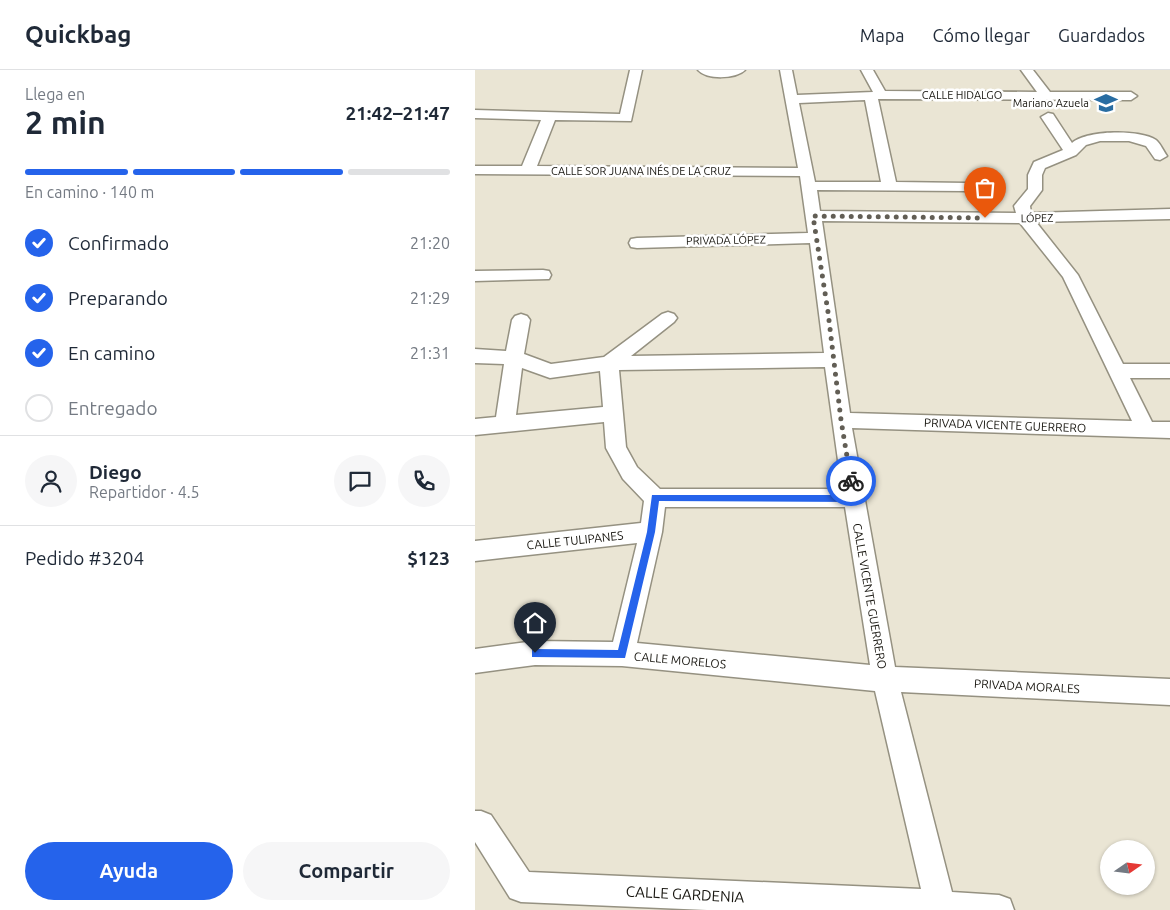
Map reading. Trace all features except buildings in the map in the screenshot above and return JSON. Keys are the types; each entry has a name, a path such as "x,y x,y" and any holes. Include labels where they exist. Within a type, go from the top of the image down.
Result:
{"street":[{"path":"479,114 626,118 636,70"},
{"path":"704,70 712,74 739,70"},
{"name":"CALLE VICENTE GUERRERO","path":"786,70 808,180 828,312 841,420 885,679 941,908"},
{"path":"867,70 876,96 889,186"},
{"path":"1027,70 1046,95"},
{"name":"CALLE HIDALGO","path":"792,99 876,96 1131,96"},
{"path":"528,170 550,115"},
{"path":"1048,117 1071,152"},
{"path":"1146,430 1070,275 1024,218 1022,206 1035,190 1035,175 1039,165 1071,152 1081,142 1099,137 1130,137 1151,143 1160,156"},
{"name":"CALLE SOR JUANA INÉS DE LA CRUZ","path":"475,170 528,170 808,180 889,186 967,187"},
{"name":"LÓPEZ","path":"813,216 1024,218 1170,214"},
{"name":"PRIVADA LÓPEZ","path":"637,243 816,238"},
{"path":"475,276 543,274"},
{"path":"609,363 668,318"},
{"path":"505,424 521,320"},
{"path":"475,356 514,358 550,371 609,363 833,360"},
{"path":"609,363 616,448 630,473 655,498 854,498"},
{"path":"1118,372 1170,371"},
{"path":"475,427 612,414"},
{"name":"PRIVADA VICENTE GUERRERO","path":"841,420 1170,430"},
{"path":"622,654 651,532 655,498"},
{"name":"CALLE TULIPANES","path":"475,551 651,532"},
{"name":"CALLE MORELOS","path":"475,661 535,653 622,654 885,679"},
{"name":"PRIVADA MORALES","path":"885,679 1170,692"},
{"name":"CALLE GARDENIA","path":"475,826 481,825 521,887 999,910"}],"way so far":[{"path":"851,481 813,216 985,218"}],"place":[{"name":"Mariano Azuela","path":"1106,103"}],"route":[{"path":"535,653 622,654 651,532 655,498 854,498 851,481"}]}
